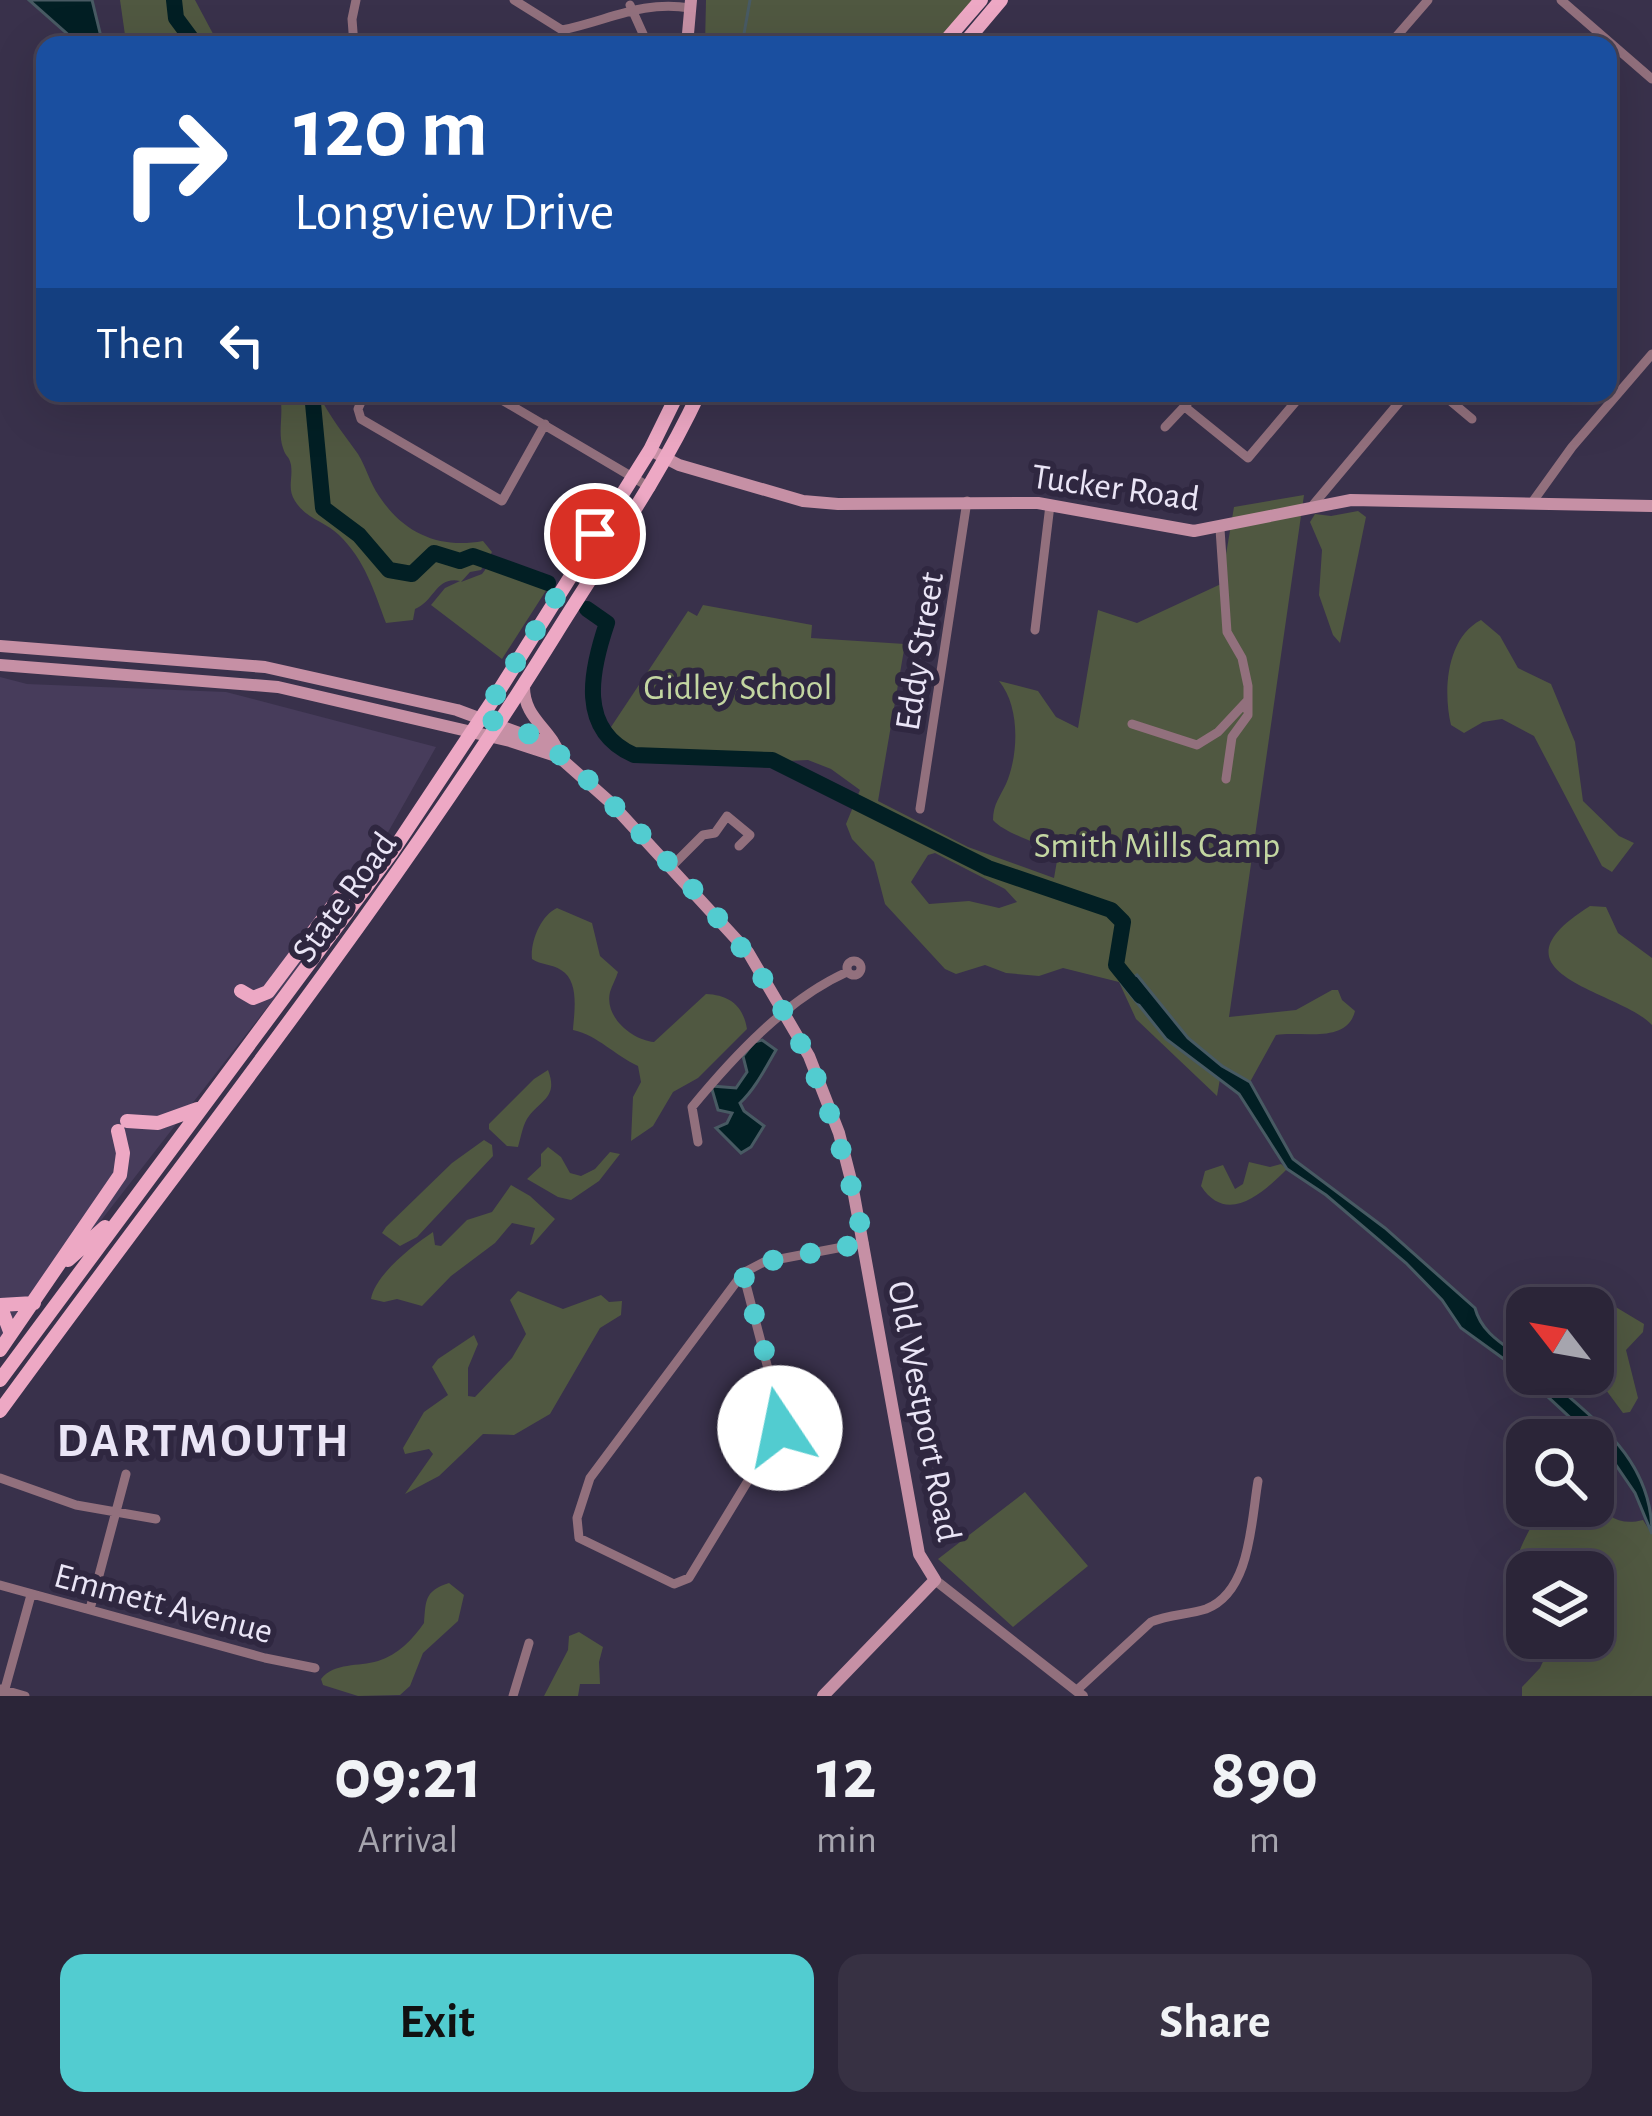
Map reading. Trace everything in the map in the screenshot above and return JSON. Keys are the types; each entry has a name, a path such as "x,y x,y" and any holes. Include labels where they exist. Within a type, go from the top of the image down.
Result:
{"main road":[{"path":"953,36 990,2"},
{"path":"969,36 990,2"},
{"path":"689,36 691,4"},
{"name":"State Road","path":"0,1380 408,826 650,450 674,402"},
{"name":"State Road","path":"0,1411 377,904 496,730 651,488 695,402"},
{"name":"Tucker Road","path":"650,450 667,460 803,501 1050,505 1176,530 1220,529 1313,505 1379,500 1652,506"},
{"path":"0,646 282,670 482,717 496,730"},
{"path":"0,665 278,687 471,732 496,730"},
{"path":"524,687 528,712 555,739 560,758"},
{"name":"Old Westport Road","path":"496,730 560,758 672,866 748,952 809,1056 839,1133 864,1243 920,1554 935,1580 823,1696"},
{"path":"241,992 253,998 268,992 341,895 408,826"},
{"path":"0,1350 119,1175 122,1126 158,1123 202,1106"},
{"path":"55,1271 127,1207"},
{"path":"11,1334 0,1306 34,1303"}],"street":[{"path":"353,36 356,0"},
{"path":"514,0 562,30 630,5 691,4"},
{"path":"1397,36 1428,0"},
{"path":"1561,0 1602,36"},
{"path":"630,5 644,36"},
{"path":"1617,49 1652,79"},
{"path":"1617,395 1652,354"},
{"path":"361,402 358,414 383,435 502,501 545,424"},
{"path":"506,402 651,488"},
{"path":"1166,427 1189,402"},
{"path":"1185,407 1249,458 1296,402"},
{"path":"1313,505 1399,402"},
{"path":"1452,402 1472,419"},
{"path":"1531,504 1611,402"},
{"name":"Eddy Street","path":"920,809 967,501"},
{"path":"1035,630 1050,505"},
{"path":"1220,529 1227,632 1242,658 1248,686 1248,715 1232,737 1226,778"},
{"path":"1132,724 1197,745 1218,732 1247,701"},
{"path":"672,866 703,836 715,833 728,816 750,835 740,846"},
{"path":"698,1142 692,1107 785,1010 848,972"},
{"path":"743,1273 780,1428 688,1578 674,1584 585,1543 576,1530 577,1518 595,1470 743,1273 764,1262 864,1243"},
{"path":"90,1609 126,1474"},
{"path":"0,1478 76,1505 156,1520"},
{"path":"935,1580 1080,1693 1151,1622 1202,1611 1225,1596 1237,1580 1258,1481"},
{"name":"Emmett Avenue","path":"0,1585 315,1668"},
{"path":"25,1696 2,1692 31,1595"},
{"path":"513,1696 529,1643"}],"shaded area":[{"path":"29,0 92,0 101,36 70,36"},
{"path":"0,677 27,684 226,692 436,747 347,905 0,1350"},
{"path":"1137,975 1188,1038 1250,1082 1293,1159 1385,1228 1475,1308 1489,1333 1506,1346 1506,1361 1461,1328 1406,1263 1326,1195 1287,1169 1239,1094 1166,1039 1122,984"},
{"path":"762,1040 776,1050 740,1103 764,1126 751,1147 741,1153 716,1128 727,1123 732,1113 718,1110 711,1086 736,1088 747,1072 743,1056 754,1042"},
{"path":"1546,1395 1566,1395 1593,1419 1572,1419"},
{"path":"1614,1440 1642,1483 1652,1534 1635,1493 1614,1462"}],"green space":[{"path":"120,0 195,0 214,36 126,36"},
{"path":"706,0 973,0 943,36 705,36"},
{"path":"280,402 323,402 379,496 412,529 452,543 483,541 492,552 481,570 470,572 461,582 482,574 491,562 495,568 547,589 502,659 431,605 445,588 460,581 440,586 415,609 413,620 386,623 356,555 293,496 291,465 281,441"},
{"path":"1304,495 1229,1017 1296,1010 1332,990 1338,990 1355,1011 1343,1028 1333,1032 1276,1035 1250,1082 1222,1067 1217,1096 1136,1019 1119,982 1063,968 1039,976 1006,973 985,965 956,974 945,969 885,904 874,862 852,839 846,824 860,790 831,769 808,760 765,762 630,749 611,727 688,611 697,616 703,605 812,625 811,638 905,644 878,801 968,847 1054,878 1058,855 993,820 1015,745 1011,703 999,681 1038,691 1056,717 1078,728 1098,610 1137,623 1221,584 1234,507","holes":["935,853 1005,889 1017,902 999,908 969,901 929,904 911,882 928,855"]},
{"path":"1358,511 1366,517 1340,643 1319,595 1322,550 1310,522 1315,514"},
{"path":"1481,620 1500,636 1518,668 1551,684 1575,742 1583,801 1619,836 1634,843 1612,872 1602,866 1534,736 1502,719 1483,722 1464,733 1451,725 1447,697 1454,652 1469,628"},
{"path":"1590,906 1606,907 1618,933 1652,958 1652,1025 1553,965 1549,949 1560,929"},
{"path":"557,908 592,923 600,956 618,972 610,992 611,1010 637,1037 654,1042 706,994 734,1003 745,1021 747,1029 698,1078 673,1092 653,1126 631,1141 633,1097 641,1082 638,1066 573,1030 574,998 567,975 532,959 538,930"},
{"path":"548,1070 551,1086 547,1096 527,1119 518,1147 507,1146 489,1124"},
{"path":"484,1140 492,1145 493,1156 417,1237 400,1246 382,1233 452,1163"},
{"path":"548,1147 570,1173 581,1176 610,1152 620,1154 599,1181 571,1200 527,1179 541,1166 541,1154"},
{"path":"1249,1162 1270,1167 1281,1164 1287,1169 1256,1195 1233,1205 1211,1198 1201,1186 1205,1171 1223,1165 1235,1189 1243,1184"},
{"path":"511,1185 555,1219 533,1244 535,1228 512,1223 422,1306 371,1299 387,1271 415,1245 433,1232 435,1245 441,1246 467,1220 492,1212"},
{"path":"518,1291 563,1309 601,1295 609,1302 622,1301 621,1315 600,1328 550,1414 514,1435 483,1434 439,1476 405,1494 433,1454 429,1449 405,1454 403,1448 424,1412 448,1395 432,1367 474,1335 478,1344 468,1368 468,1396 475,1397 512,1358 526,1334 510,1300"},
{"path":"1614,1306 1644,1324 1643,1332 1626,1350 1638,1398 1630,1412 1623,1413 1610,1395 1614,1395"},
{"path":"1025,1492 1088,1566 1013,1627 938,1559"},
{"path":"1614,1518 1643,1520 1652,1534 1652,1696 1522,1696 1522,1687 1544,1659 1614,1659 1614,1551 1520,1551 1531,1527 1614,1527"},
{"path":"449,1583 464,1595 458,1621 423,1653 410,1686 400,1695 358,1696 323,1685 321,1679 333,1670 378,1661 398,1651 424,1623 431,1593"},
{"path":"579,1632 603,1647 600,1684 580,1684 578,1696 544,1696 568,1650 569,1636"}],"waterway":[{"path":"174,0 176,18 189,36"},
{"path":"744,36 750,0"},
{"path":"313,402 323,508 359,535 389,570 412,574 434,553 460,561 473,556 548,583"},
{"path":"587,609 607,623 596,660 593,697 603,730 616,744 634,755 772,760 988,868 1111,910 1123,922 1116,965 1141,996"}],"district":[{"name":"DARTMOUTH","path":"204,1439"}],"route":[{"path":"595,534 482,717 541,741 584,776 675,868 748,952 809,1056 839,1133 864,1243 764,1262 743,1273 780,1428"}],"park label":[{"name":"Gidley School","path":"738,686"},
{"name":"Smith Mills Camp","path":"1157,844"}]}
